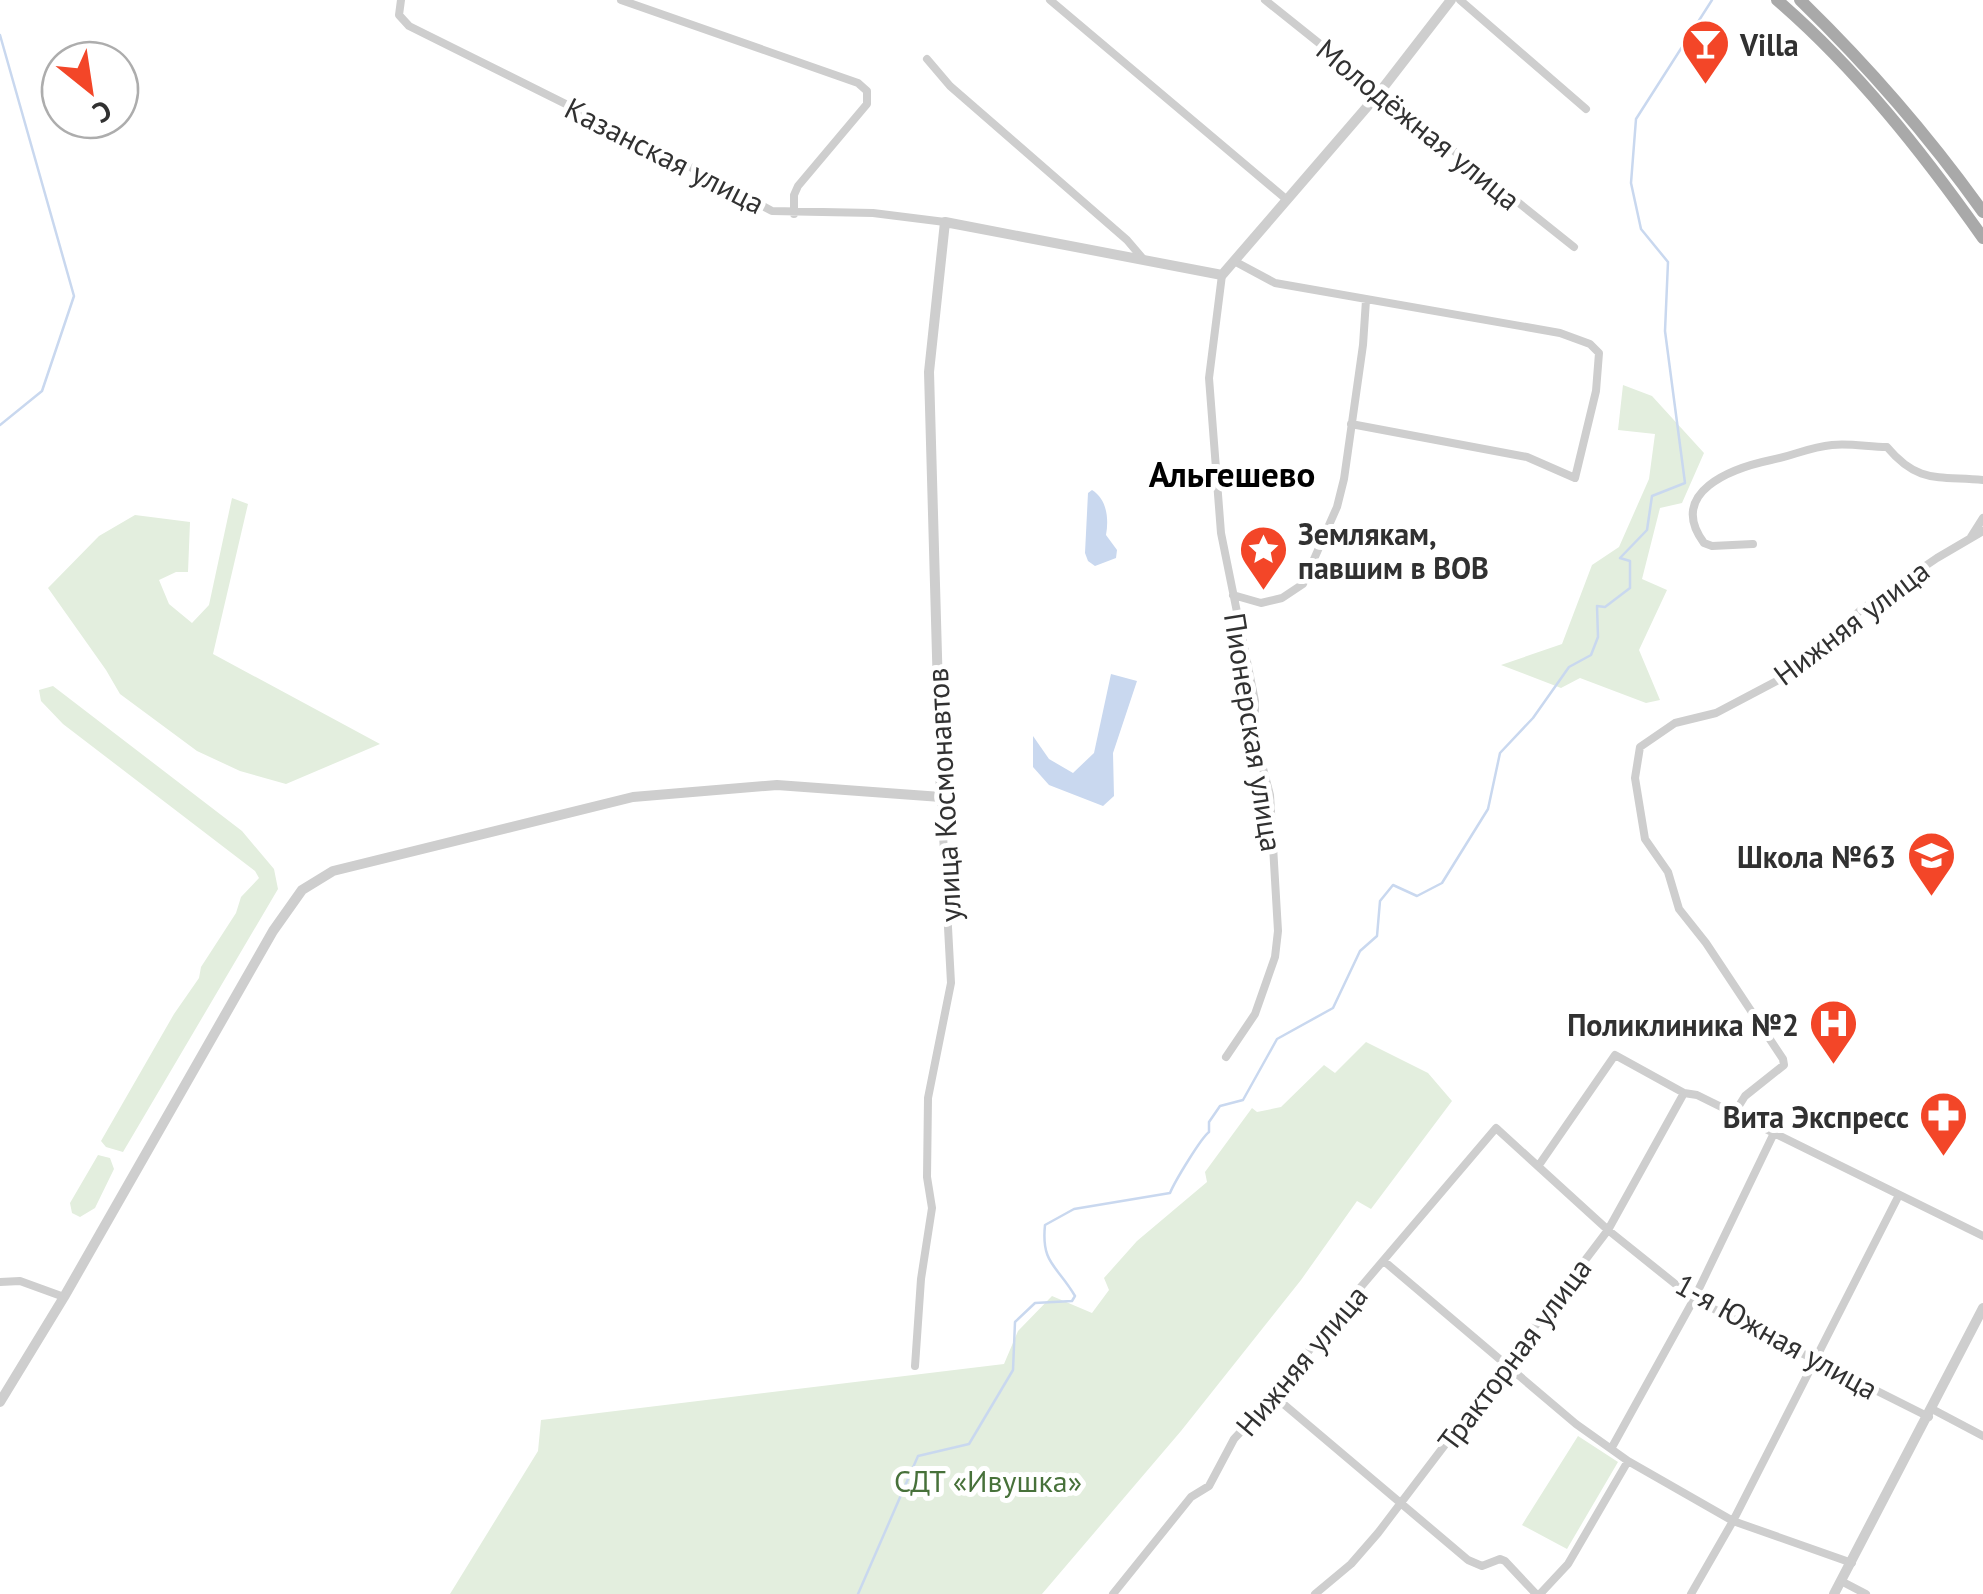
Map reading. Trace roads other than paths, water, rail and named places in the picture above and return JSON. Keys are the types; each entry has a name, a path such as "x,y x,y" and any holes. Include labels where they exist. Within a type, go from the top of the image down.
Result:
{"main road":[{"path":"1777,0 1832,53 1913,144 1983,238"},
{"path":"1800,0 1864,62 1908,112 1983,212"}],"street":[{"name":"Казанская улица","path":"401,0 399,14 409,26 772,211 872,212 945,222 1222,275"},
{"path":"621,0 858,84 867,91 867,104 798,186 794,214"},
{"path":"1050,0 1286,199"},
{"name":"Молодёжная улица","path":"1265,0 1574,247"},
{"path":"1222,275 1379,93 1451,0"},
{"path":"1460,0 1586,109"},
{"path":"926,59 950,86 1127,240 1144,260"},
{"name":"улица Космонавтов","path":"915,1366 921,1278 932,1208 927,1178 928,1098 951,983 940,796 929,372 945,222"},
{"path":"1234,261 1276,283 1560,333 1590,344 1600,360 1576,478 1527,458 1351,424"},
{"name":"Пионерская улица","path":"1222,275 1209,378 1220,533 1254,701 1255,738 1270,795 1278,931 1275,957 1256,1014 1226,1057"},
{"path":"1233,595 1262,603 1282,598 1303,584 1337,507 1363,344 1366,300"},
{"path":"1753,544 1704,543 1694,516 1694,503 1707,486 1746,464 1836,444 1887,446 1910,470 1928,476 1983,480"},
{"path":"1972,537 1983,518"},
{"name":"Нижняя улица","path":"1735,1112 1744,1096 1784,1065 1783,1060 1706,943 1679,910 1668,872 1645,838 1635,778 1640,747 1675,723 1716,712 1786,676 1862,609 1983,532"},
{"path":"0,1402 273,931 302,890 316,879 390,854 633,798 777,785 940,796"},
{"path":"1539,1165 1616,1055 1684,1093 1697,1094 1776,1131 1983,1236"},
{"name":"Тракторная улица","path":"1315,1594 1351,1564 1608,1230 1684,1093"},
{"name":"Нижняя улица","path":"1113,1594 1192,1497 1209,1486 1234,1440 1496,1128"},
{"name":"1-я Южная улица","path":"1496,1128 1608,1230 1694,1299 1815,1362 1983,1436"},
{"path":"1611,1449 1694,1299 1776,1131"},
{"path":"1690,1594 1733,1522 1899,1195"},
{"path":"1385,1262 1507,1366 1628,1461 1733,1522 1852,1562"},
{"path":"0,1282 20,1281 64,1297"},
{"path":"1834,1594 1983,1308"},
{"path":"1274,1396 1468,1560 1482,1566 1500,1559 1505,1561 1538,1594 1568,1564 1628,1461"},
{"path":"1841,1581 1866,1594"}],"water":[{"path":"1092,490 1104,504 1106,535 1117,550 1116,558 1095,566 1085,553 1088,493"},
{"path":"1111,674 1137,681 1113,753 1114,796 1103,806 1049,785 1033,767 1033,736 1049,759 1073,773 1094,753"}],"waterway":[{"path":"858,1594 918,1456 969,1444 1013,1370 1015,1322 1035,1303 1072,1301 1075,1296 1048,1256 1045,1225 1074,1209 1170,1193 1209,1132 1209,1122 1220,1106 1243,1100 1277,1039 1333,1008 1360,951 1377,936 1380,901 1393,885 1417,896 1442,883 1488,809 1500,753 1533,718 1569,667 1591,655 1598,637 1597,606 1605,607 1630,588 1630,561 1620,558 1647,530 1652,496 1685,483 1665,331 1668,262 1641,229 1631,183 1636,119 1712,0"},
{"path":"0,35 74,296 42,391 0,425"}],"place":[{"name":"Villa","path":"1705,86"},
{"name":"Землякам, павшим в ВОВ","path":"1263,592"},
{"name":"Школа №63","path":"1931,898"},
{"name":"Поликлиника №2","path":"1834,1066"},
{"name":"Вита Экспресс","path":"1944,1158"}],"district":[{"name":"Альгешево","path":"1232,474"}],"park label":[{"name":"СДТ «Ивушка»","path":"988,1480"}]}
